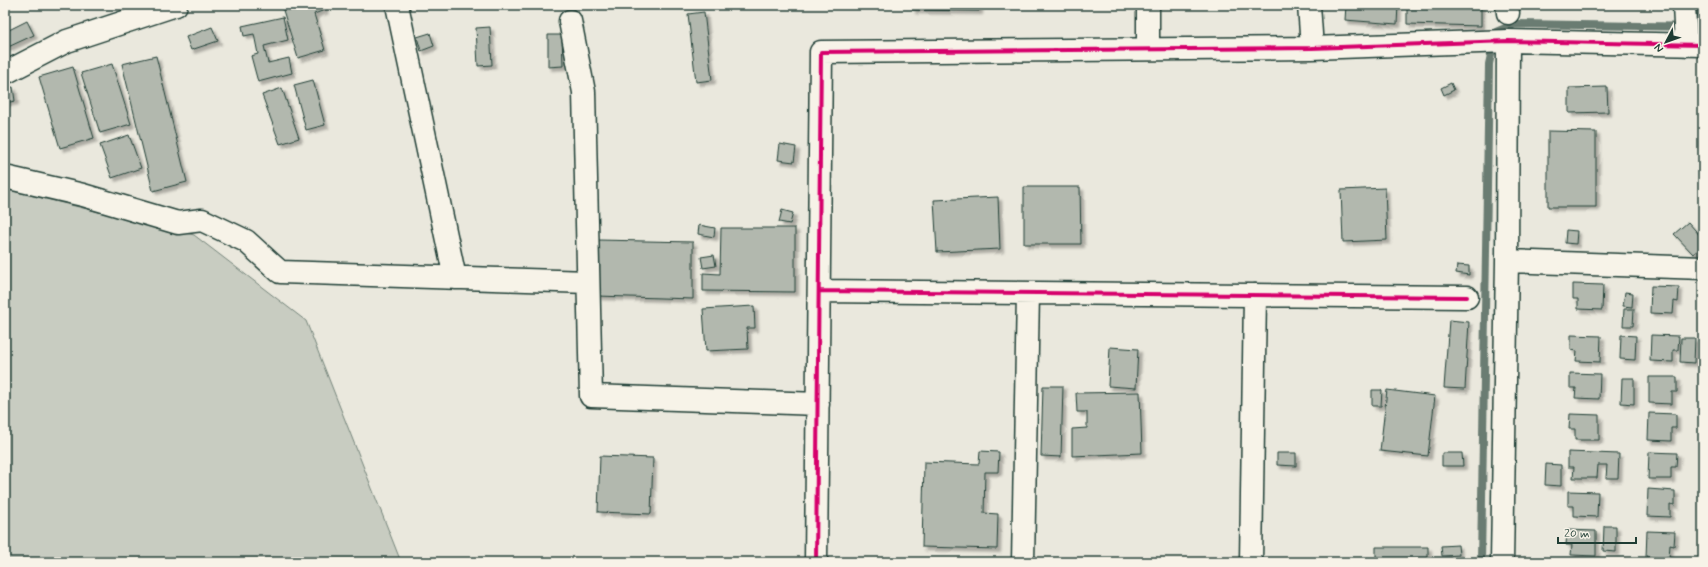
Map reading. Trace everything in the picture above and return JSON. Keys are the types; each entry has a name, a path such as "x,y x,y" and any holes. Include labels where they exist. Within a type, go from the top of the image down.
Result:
{"street":[{"path":"5,73 67,41 176,5"},
{"path":"397,5 455,278"},
{"path":"1148,5 1148,49"},
{"path":"1309,5 1312,48"},
{"path":"816,562 821,52 1312,48 1508,41 1694,45 1684,5"},
{"path":"570,21 584,92 591,396 818,404"},
{"path":"1502,562 1507,261 1508,41"},
{"path":"5,177 83,195 178,223 202,220 246,241 280,272 588,282"},
{"path":"1507,261 1703,268"},
{"path":"819,291 1467,297"},
{"path":"1023,562 1028,293"},
{"path":"1251,562 1255,295"}],"shaded area":[{"path":"5,189 194,235 306,321 401,562 5,562"}],"building":[{"path":"289,5 323,5 325,10 314,14 325,50 298,58 282,7"},
{"path":"912,5 979,5 979,11 912,10"},
{"path":"1346,5 1398,5 1397,24 1345,20"},
{"path":"1407,5 1481,5 1481,26 1407,24"},
{"path":"1697,5 1703,5 1703,16 1697,16"},
{"path":"704,12 712,80 696,82 688,14"},
{"path":"283,17 288,40 264,46 268,63 289,58 292,73 258,82 251,56 258,54 254,34 244,36 242,26"},
{"path":"27,21 34,35 6,48 5,32"},
{"path":"212,27 218,41 191,50 186,37"},
{"path":"490,27 492,65 478,66 476,28"},
{"path":"430,33 434,46 421,51 417,37"},
{"path":"548,35 562,35 563,66 548,67"},
{"path":"156,56 187,182 153,191 122,64"},
{"path":"112,64 131,124 100,133 81,73"},
{"path":"73,67 94,138 60,148 39,77"},
{"path":"313,80 325,125 306,130 294,85"},
{"path":"1451,83 1454,90 1444,95 1441,88"},
{"path":"13,87 15,101 5,103 5,88"},
{"path":"1607,87 1608,112 1569,113 1569,88"},
{"path":"282,88 299,138 280,144 262,95"},
{"path":"1548,131 1596,132 1596,207 1548,207"},
{"path":"129,135 141,168 112,178 100,145"},
{"path":"780,144 796,147 794,162 778,160"},
{"path":"1024,187 1080,187 1081,244 1024,244"},
{"path":"1385,188 1387,240 1343,242 1341,190"},
{"path":"998,197 1000,249 937,252 934,200"},
{"path":"782,210 793,213 790,224 779,222"},
{"path":"1688,222 1703,239 1703,246 1693,254 1674,234"},
{"path":"699,225 715,228 714,237 698,234"},
{"path":"721,228 795,228 795,292 703,291 703,273 720,274"},
{"path":"1566,230 1577,231 1576,244 1565,243"},
{"path":"598,240 693,242 693,299 597,296"},
{"path":"714,255 716,266 703,268 701,257"},
{"path":"1457,265 1469,266 1469,275 1456,273"},
{"path":"1573,284 1603,285 1602,310 1578,309 1578,299 1573,299"},
{"path":"1651,286 1679,287 1678,302 1674,301 1673,314 1650,313"},
{"path":"1625,292 1633,293 1632,307 1623,306"},
{"path":"754,306 755,328 747,328 748,349 706,351 703,309"},
{"path":"1624,309 1634,309 1633,326 1623,326"},
{"path":"1449,320 1469,322 1465,389 1444,388"},
{"path":"1571,335 1601,336 1600,362 1576,361 1577,351 1571,350"},
{"path":"1621,335 1636,336 1635,360 1620,359"},
{"path":"1651,335 1679,336 1678,350 1673,350 1673,362 1650,361"},
{"path":"1681,338 1695,338 1694,363 1680,362"},
{"path":"1110,347 1138,349 1136,388 1108,386"},
{"path":"1570,373 1600,374 1599,399 1575,398 1576,388 1570,388"},
{"path":"1649,377 1677,377 1677,392 1672,392 1672,404 1649,403"},
{"path":"1622,378 1634,378 1634,404 1621,403"},
{"path":"1043,386 1063,386 1061,457 1041,456"},
{"path":"1372,390 1382,390 1381,406 1372,406"},
{"path":"1387,390 1435,396 1428,456 1380,451"},
{"path":"1140,392 1142,453 1072,456 1072,429 1087,428 1087,412 1077,412 1076,393"},
{"path":"1649,413 1676,414 1676,428 1671,428 1671,441 1648,440"},
{"path":"1570,414 1599,415 1599,440 1575,440 1575,429 1569,429"},
{"path":"980,451 999,452 998,472 985,472 984,513 998,514 997,549 922,547 924,462 979,464"},
{"path":"1568,452 1619,454 1618,478 1606,478 1607,465 1598,465 1597,478 1573,478 1574,467 1568,467"},
{"path":"1649,452 1677,453 1676,467 1671,467 1671,479 1648,479"},
{"path":"1277,453 1296,453 1296,466 1277,465"},
{"path":"1442,453 1462,453 1463,466 1442,466"},
{"path":"600,456 653,458 651,514 598,512"},
{"path":"1546,464 1561,465 1561,486 1545,485"},
{"path":"1648,489 1675,491 1675,505 1670,504 1670,517 1647,516"},
{"path":"1568,491 1598,492 1597,517 1574,516 1574,506 1568,506"},
{"path":"1604,526 1616,526 1616,552 1603,551"},
{"path":"1567,530 1596,531 1596,556 1571,555 1572,545 1566,545"},
{"path":"1647,531 1675,532 1674,546 1670,545 1669,558 1646,557"},
{"path":"1458,545 1459,555 1442,556 1441,546"},
{"path":"1376,547 1428,547 1428,562 1376,562"}],"waterway":[{"path":"1481,562 1489,64 1496,32 1515,24 1703,27"}],"cycle path":[{"path":"816,562 821,52 1312,48 1508,41 1703,45"},
{"path":"819,291 1467,297"}]}
